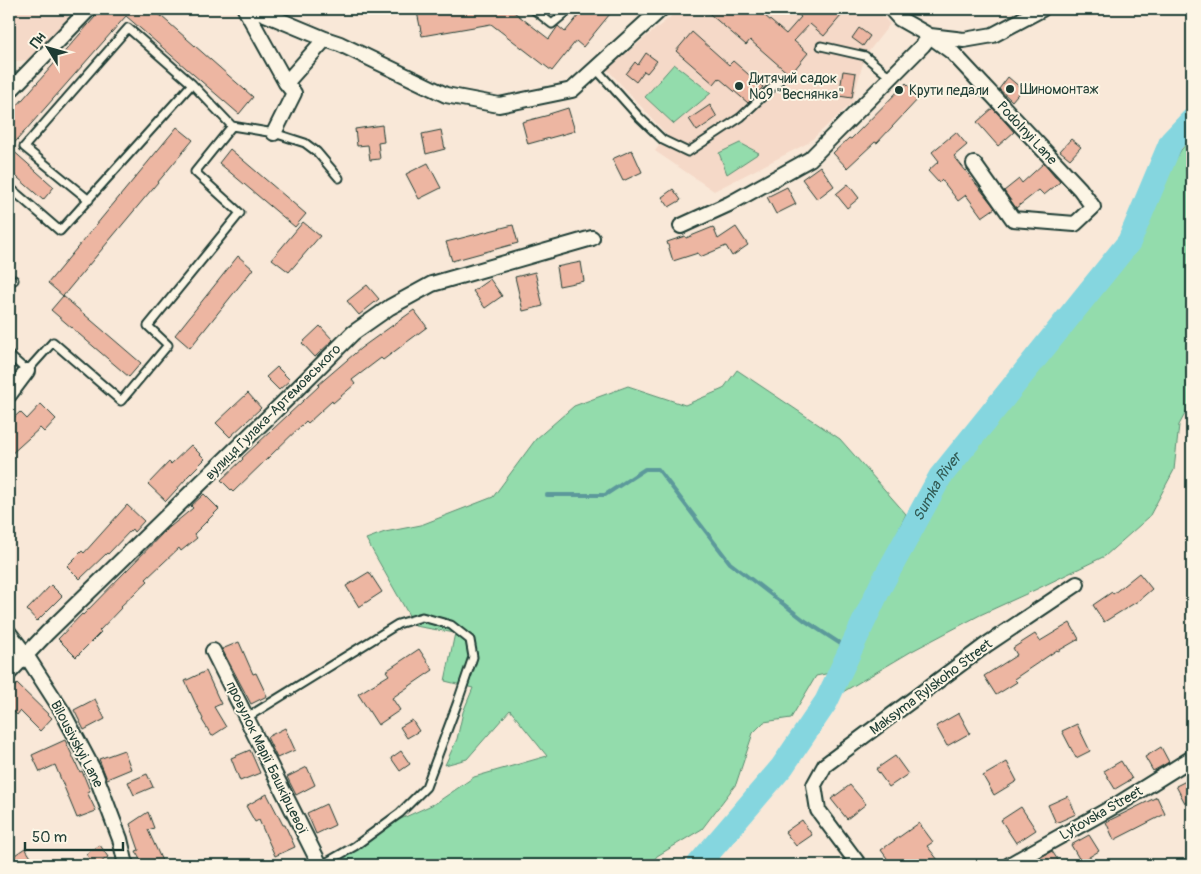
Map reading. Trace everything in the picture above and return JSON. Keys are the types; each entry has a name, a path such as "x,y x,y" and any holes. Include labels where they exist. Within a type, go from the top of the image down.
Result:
{"street":[{"path":"9,92 89,9"},
{"path":"245,9 286,84 294,94 274,133"},
{"path":"253,9 340,44 446,94 499,105 572,90 661,9"},
{"path":"891,9 900,19 930,36 964,40 993,35 1042,9"},
{"path":"681,226 729,204 810,159 930,36"},
{"name":"Podolnyi Lane","path":"930,36 952,52 1080,189 1092,207 1075,224 1014,219 974,164"},
{"path":"286,84 325,39"},
{"name":"вулиця Гулака-Артемовського","path":"9,673 47,633 353,333 390,307 432,284 592,238"},
{"path":"9,395 27,371"},
{"name":"Maksyma Rylskoho Street","path":"859,865 818,810 814,785 825,766 986,645 1077,584"},
{"name":"Bilousivskyi Lane","path":"9,633 26,655 62,711 95,773 120,839 126,865"},
{"name":"провулок Марії Башкірцевої","path":"213,651 321,865"},
{"name":"Lytovska Street","path":"1009,865 1120,803 1192,758"}],"lane":[{"path":"533,9 552,24 570,9"},
{"path":"89,200 24,147 128,28 192,84 232,126 274,133 305,143 340,178"},
{"path":"821,46 865,56 890,77"},
{"path":"596,69 662,140 688,152 741,117 779,81"},
{"path":"9,187 60,231 192,84"},
{"path":"9,355 27,371 53,342 121,401 168,345 148,326 240,213 195,172 232,126"},
{"path":"246,718 398,624 422,617 451,625 470,640 473,657 426,787 400,813 355,846 321,865"}],"shaded area":[{"path":"9,9 61,9 69,17 29,60 17,61 9,68"},
{"name":"Дитячий садок №9 \"Веснянка\"","path":"680,9 876,9 890,24 865,56 852,103 808,143 714,191 655,151 667,135 607,69"}],"green space":[{"path":"674,64 711,93 674,124 645,97"},
{"path":"1192,137 1192,401 1179,425 1174,470 1149,517 1105,556 980,615 912,651 826,702 880,587 940,477 1129,242 1181,150"},
{"path":"740,143 759,153 727,174 719,153"},
{"path":"737,370 840,439 906,514 830,673 816,676 791,718 764,722 753,733 736,784 702,829 657,856 650,865 341,865 347,849 392,823 436,803 474,777 547,756 510,710 467,759 445,765 457,739 463,712 473,688 445,681 455,633 415,626 366,539 385,532 421,525 493,497 536,439 574,406 628,386 685,405 723,389"}],"building":[{"path":"102,9 153,9 253,97 239,114 126,16 10,148 54,187 43,200 9,170 9,115"},
{"path":"429,9 510,9 549,39 558,26 565,32 584,9 614,9 583,47 576,41 552,71 491,24 422,36 417,12"},
{"path":"704,9 757,9 786,34 801,17 792,9 833,9 841,16 824,36 810,24 794,41 808,53 790,75 750,40 746,45"},
{"path":"859,28 870,36 863,46 852,38"},
{"path":"692,32 729,65 733,61 763,87 748,103 719,78 714,84 676,51"},
{"path":"646,53 657,61 647,73 644,71 636,82 626,74 635,62 638,65"},
{"path":"843,71 856,73 852,98 839,96"},
{"name":"Шиномонтаж","path":"1008,77 1022,89 1012,101 999,89"},
{"path":"906,83 920,97 877,143 875,142 847,168 833,153 849,138 851,139"},
{"path":"710,105 717,117 697,131 689,119"},
{"path":"568,108 575,131 528,144 522,122"},
{"path":"993,108 1014,132 998,146 977,122"},
{"path":"382,125 384,142 378,143 380,159 370,160 368,145 357,146 355,129"},
{"path":"177,127 193,140 63,296 48,283"},
{"path":"441,130 445,149 426,154 422,134"},
{"path":"956,132 967,145 954,156 995,208 982,217 966,195 958,201 942,180 939,183 928,171 939,161 932,152"},
{"path":"1071,139 1081,147 1070,159 1060,151"},
{"path":"230,149 306,214 295,227 219,163"},
{"path":"632,150 642,172 623,181 612,159"},
{"path":"428,163 441,188 419,199 406,174"},
{"path":"1044,163 1060,182 1044,195 1039,190 1016,208 1004,191 1019,179 1022,183"},
{"path":"820,166 834,186 817,199 802,179"},
{"path":"848,184 859,198 847,208 836,194"},
{"path":"787,187 796,204 776,214 767,197"},
{"path":"673,189 681,200 669,207 662,197"},
{"path":"303,222 320,236 289,272 272,259"},
{"path":"513,225 518,243 452,261 446,242"},
{"path":"713,227 718,239 736,227 748,245 732,256 726,246 700,257 698,253 673,261 667,242 685,236 686,238"},
{"path":"238,256 253,269 190,348 175,335"},
{"path":"581,262 584,281 559,286 556,267"},
{"path":"535,272 543,306 523,311 515,277"},
{"path":"490,279 502,296 485,308 473,291"},
{"path":"367,285 379,299 359,315 347,301"},
{"path":"63,296 141,363 129,377 51,310"},
{"path":"414,310 427,327 383,360 381,358 352,380 355,384 333,403 332,401 308,423 306,421 233,492 221,480 318,385 361,348"},
{"path":"320,326 333,340 315,357 302,343"},
{"path":"277,367 290,380 279,390 266,377"},
{"path":"248,393 261,408 230,437 216,423"},
{"path":"41,404 56,419 44,432 40,428 9,456 9,422 20,412 27,419"},
{"path":"191,445 205,459 166,501 148,484 169,462 171,464"},
{"path":"204,494 219,509 194,534 197,538 181,551 179,548 146,579 148,581 121,606 99,631 101,632 76,657 58,639 165,531 193,508 191,506"},
{"path":"127,505 144,521 134,532 132,529 80,579 67,566 82,551 84,553"},
{"path":"369,572 382,592 359,607 346,586"},
{"path":"1139,573 1152,589 1138,601 1104,622 1093,605 1112,592 1113,594"},
{"path":"51,585 62,596 37,621 27,610"},
{"path":"1070,623 1079,639 1057,650 1014,679 1017,682 996,695 984,676 1017,655 1013,648 1035,634 1040,641"},
{"path":"239,642 253,674 256,673 267,696 251,704 222,649"},
{"path":"419,649 433,670 392,698 400,710 378,725 358,694 389,675 386,671"},
{"path":"206,671 221,704 214,707 226,727 212,736 202,720 185,681"},
{"path":"17,684 52,718 40,731 20,711 17,715 9,707 9,693"},
{"path":"95,699 105,719 84,730 74,710"},
{"path":"959,713 970,733 947,746 936,726"},
{"path":"412,720 419,731 407,738 400,727"},
{"path":"1077,724 1090,751 1076,758 1062,731"},
{"path":"285,728 295,750 277,758 267,737"},
{"path":"65,740 80,772 82,771 90,791 87,792 96,811 77,818 55,765 40,772 32,755"},
{"path":"1161,747 1169,762 1153,771 1145,757"},
{"path":"124,750 131,769 107,779 99,759"},
{"path":"250,750 260,773 240,781 231,758"},
{"path":"401,751 410,764 400,771 391,758"},
{"path":"895,756 908,774 889,787 876,769"},
{"path":"1121,761 1132,779 1115,789 1104,771"},
{"path":"1007,762 1017,781 994,795 983,776"},
{"path":"307,767 315,785 296,795 287,777"},
{"path":"147,774 153,787 134,795 128,782"},
{"path":"1192,778 1192,799 1185,803 1176,786"},
{"path":"850,785 866,804 847,819 831,799"},
{"path":"267,794 295,847 275,856 259,820 255,822 246,806"},
{"path":"1068,796 1076,814 1056,823 1048,805"},
{"path":"1157,797 1165,814 1114,840 1106,822"},
{"path":"326,804 335,825 316,834 307,813"},
{"path":"1021,807 1036,830 1016,843 1001,820"},
{"path":"148,812 154,828 148,830 162,861 152,865 143,865 136,851 139,850 130,824"},
{"path":"802,820 812,835 796,846 785,832"},
{"path":"919,823 933,842 927,846 942,865 892,865 881,850"},
{"path":"1089,835 1099,851 1081,862 1071,845"},
{"path":"100,845 108,857 94,865 86,854"},
{"path":"25,848 36,865 9,865 9,859"},
{"path":"1052,851 1061,865 1027,865"}],"waterway":[{"name":"Sumka River","path":"698,865 782,767 826,702 880,587 940,477 1129,242 1171,142 1192,120"},
{"path":"547,495 605,495 645,469 658,469 730,563 804,620 850,650"}],"place":[{"name":"Дитячий садок №9 \"Веснянка\"","path":"739,86"},
{"name":"Шиномонтаж","path":"1010,89"},
{"name":"Крути педали","path":"899,90"}]}
